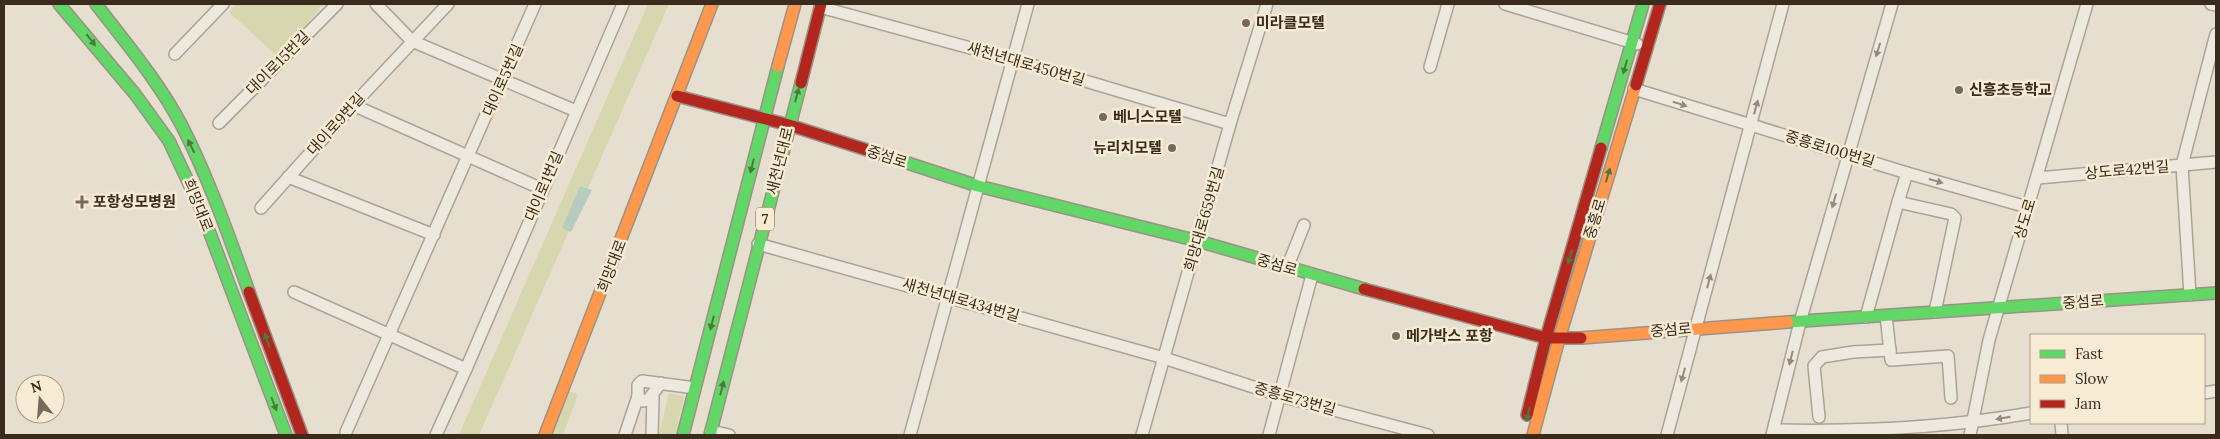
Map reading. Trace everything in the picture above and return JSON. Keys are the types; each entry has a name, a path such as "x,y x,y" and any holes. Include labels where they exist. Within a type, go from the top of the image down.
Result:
{"main road":[{"name":"희망대로","path":"59,4 135,94 170,141 207,227 286,435"},
{"name":"희망대로","path":"96,4 150,75 181,124 224,222 302,435"},
{"path":"677,96 712,4"},
{"name":"새천년대로","path":"683,435 795,4"},
{"name":"중흥로","path":"1522,435 1546,338 1643,4"},
{"name":"중흥로","path":"1533,435 1559,339 1660,4"},
{"name":"새천년대로","path":"710,433 821,6"},
{"name":"희망대로","path":"545,435 677,96"},
{"name":"새천년대로","path":"677,96 764,119"},
{"name":"중섬로","path":"764,119 789,125 978,186 1198,241 1312,275 1546,338 1559,339 2216,293"},
{"path":"224,222 239,232 262,292"},
{"path":"207,227 208,251 275,435"},
{"path":"271,318 308,435"}],"street":[{"path":"175,54 223,4"},
{"name":"대이로15번길","path":"219,123 337,4"},
{"path":"376,4 412,41 504,78 576,111"},
{"name":"대이로9번길","path":"261,208 353,105 448,4"},
{"name":"대이로5번길","path":"346,432 504,78 535,4"},
{"name":"대이로1번길","path":"436,435 623,4"},
{"path":"910,435 1028,4"},
{"name":"희망대로659번길","path":"1142,435 1230,124 1267,4"},
{"path":"1430,66 1448,4"},
{"path":"1667,435 1783,4"},
{"path":"1892,4 1847,154 1800,322 1773,433 1906,432 2030,413"},
{"name":"상도로","path":"1970,435 1974,423 1988,340 2027,207 2038,178 2087,4"},
{"path":"2211,4 2216,5"},
{"path":"1513,5 1646,48"},
{"name":"새천년대로450번길","path":"821,6 1230,124"},
{"path":"2190,295 2182,165 2216,34"},
{"name":"중흥로100번길","path":"1634,88 1906,173 2027,207"},
{"path":"353,105 542,189"},
{"name":"상도로42번길","path":"2038,178 2216,162"},
{"path":"1866,317 1906,173"},
{"path":"288,177 434,235"},
{"path":"1898,202 1951,214 1955,218 1935,312"},
{"path":"1287,268 1304,225"},
{"name":"새천년대로434번길","path":"758,244 1164,358"},
{"path":"1269,435 1312,275"},
{"path":"294,292 466,369"},
{"path":"1886,316 1891,360 1948,356 1951,398"},
{"path":"1819,417 1814,366 1822,357 1853,352 1890,350"},
{"name":"중흥로73번길","path":"1164,358 1397,431 1428,435"},
{"path":"625,435 638,396 638,385 642,381 695,388"},
{"path":"652,435 653,397 661,383"},
{"path":"638,396 642,401 653,397"},
{"path":"710,433 728,435"}],"green space":[{"path":"236,4 323,4 279,58 229,12"},
{"path":"648,4 669,4 479,435 459,435"},
{"path":"567,391 578,394 563,435 549,435"},
{"path":"669,393 684,397 675,435 659,435"}],"shaded area":[{"path":"580,186 592,190 571,232 562,228"}],"traffic: fast":[{"path":"59,4 135,94 169,141 200,207 286,435"},
{"path":"96,4 153,78 182,126 210,187 249,292"},
{"path":"1601,148 1643,4"},
{"path":"683,435 778,66"},
{"path":"710,435 801,83"},
{"path":"886,156 978,186 1198,241 1364,289"},
{"path":"1788,322 2216,293"}],"traffic: slow":[{"path":"545,435 712,4"},
{"path":"778,66 795,4"},
{"path":"1533,435 1559,339 1636,85"},
{"path":"1581,338 1788,322"}],"traffic: jam":[{"path":"801,83 821,4"},
{"path":"1636,85 1660,4"},
{"path":"677,96 789,125 886,156"},
{"path":"1527,415 1546,338 1601,148"},
{"path":"1364,289 1546,338 1581,338"},
{"path":"249,292 302,435"}],"place":[{"name":"미라클모텔","path":"1246,23"},
{"name":"신흥초등학교","path":"1959,90"},
{"name":"베니스모텔","path":"1103,117"},
{"name":"뉴리치모텔","path":"1172,148"},
{"name":"포항성모병원","path":"82,202"},
{"name":"메가박스 포항","path":"1396,336"}]}
